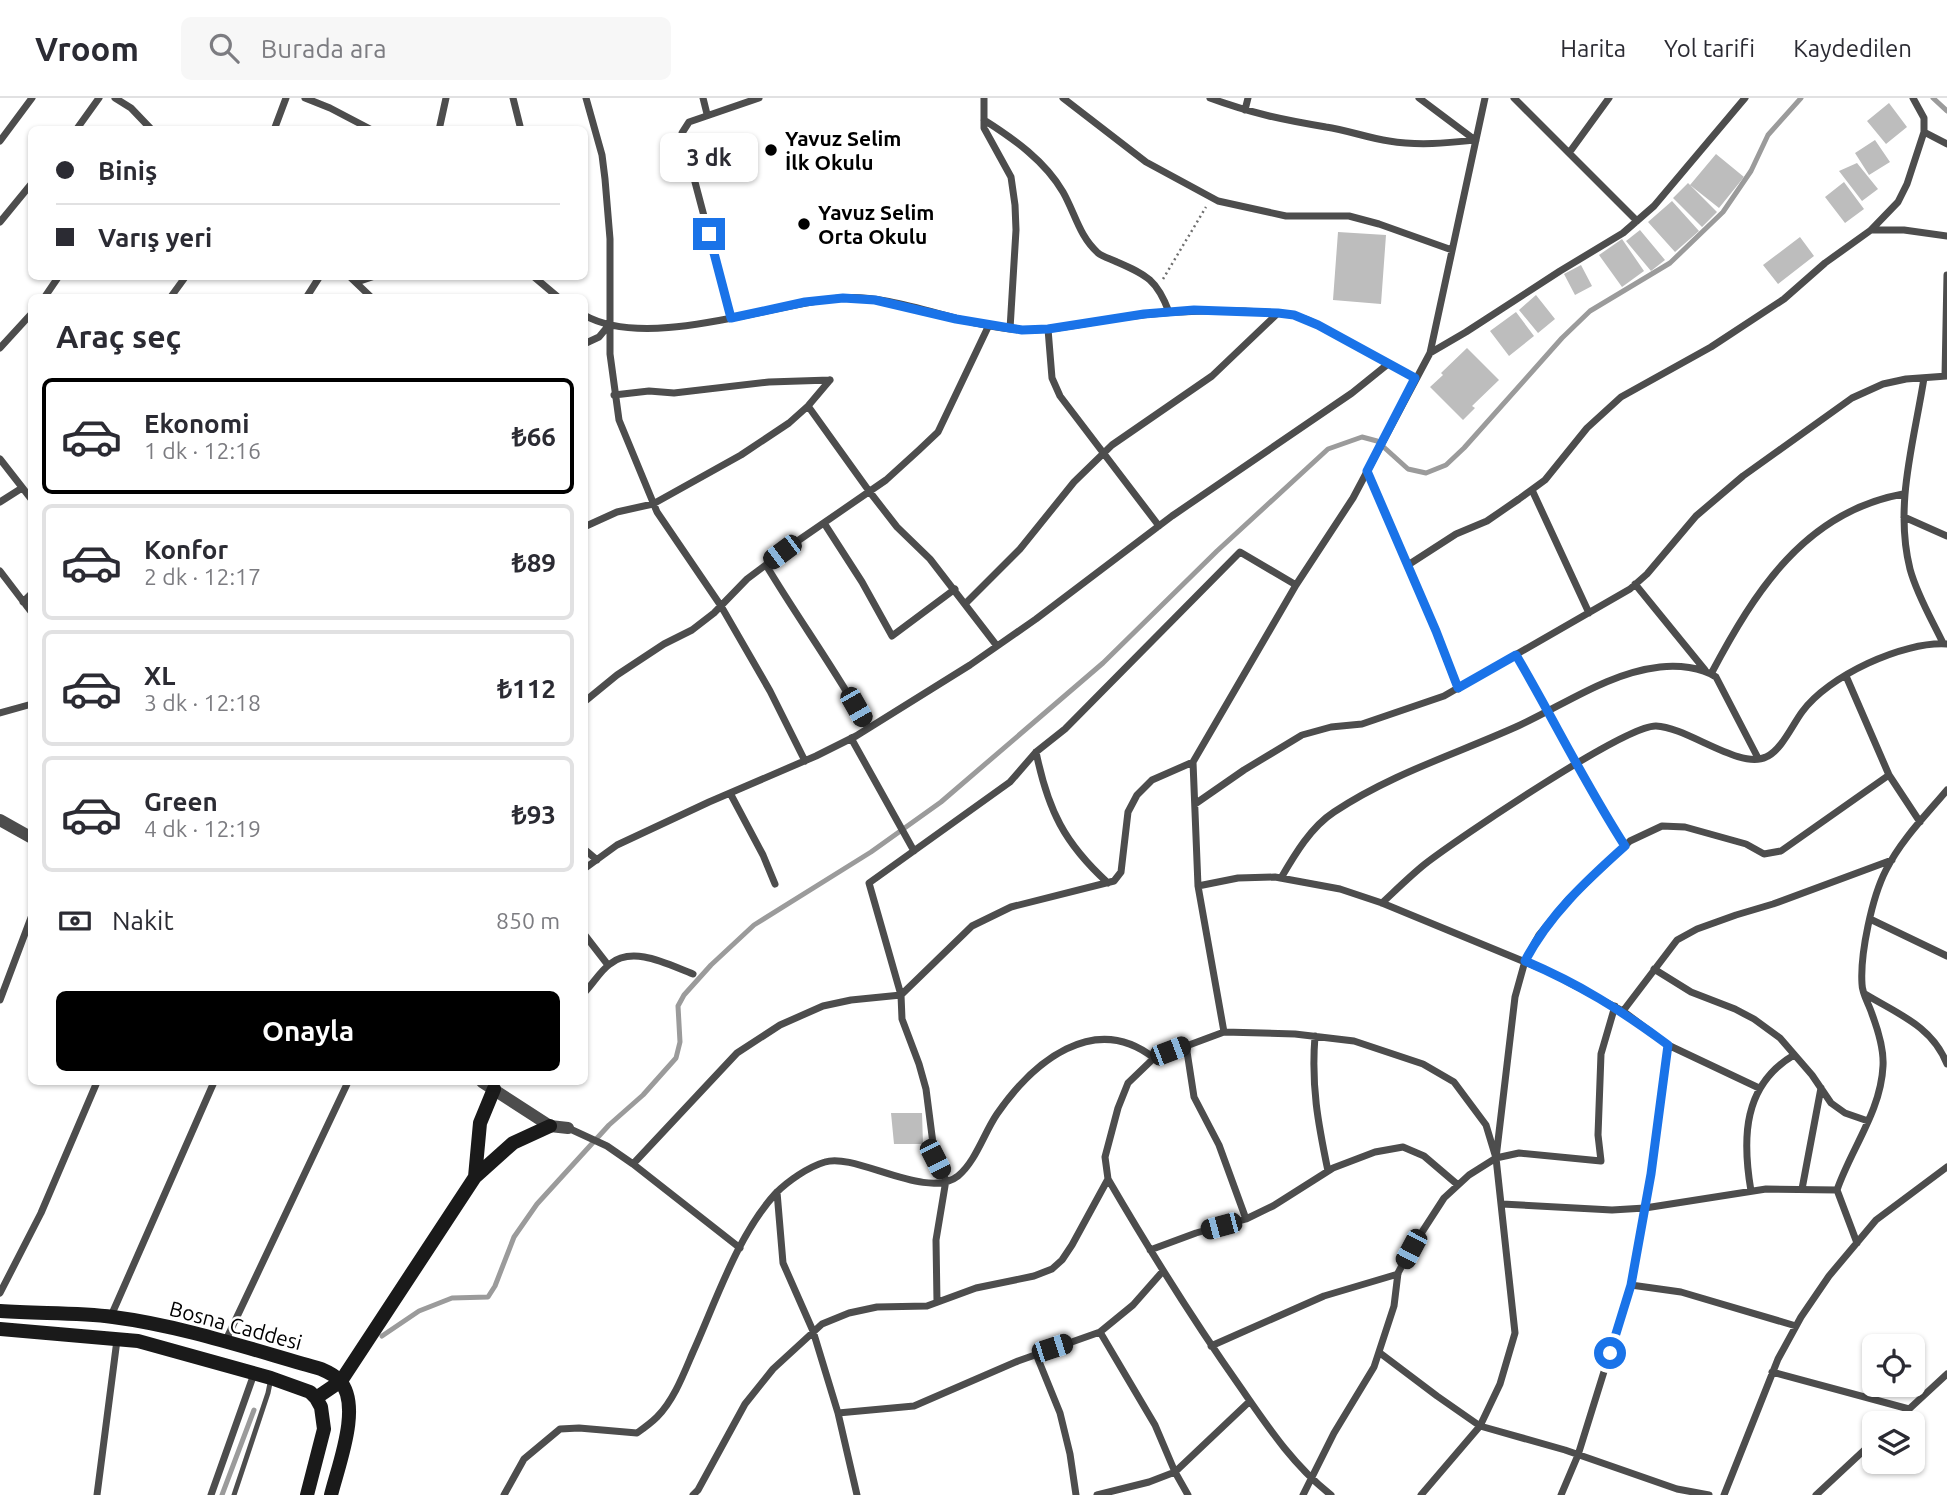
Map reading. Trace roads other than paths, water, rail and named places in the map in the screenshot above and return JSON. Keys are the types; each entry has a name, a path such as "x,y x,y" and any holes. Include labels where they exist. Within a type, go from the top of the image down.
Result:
{"main road":[{"path":"475,1177 480,1123 493,1085"},
{"path":"307,1495 324,1429 324,1418 316,1398 341,1381 475,1177 513,1143 550,1126"},
{"name":"Bosna Caddesi","path":"0,1311 111,1317 171,1328 321,1369 341,1381"},
{"name":"Bosna Caddesi","path":"0,1329 117,1338 179,1351 299,1386 316,1398"},
{"path":"331,1495 349,1415 349,1402 341,1381"}],"street":[{"path":"0,141 32,98"},
{"path":"79,126 99,98"},
{"path":"115,98 131,108 148,126"},
{"path":"276,126 286,98"},
{"path":"305,98 365,126"},
{"path":"440,126 446,98"},
{"path":"513,98 520,126"},
{"path":"586,98 602,155 605,179 610,239 610,324 614,395 619,420 653,504 721,606 770,691 804,761"},
{"path":"704,98 707,114"},
{"path":"731,318 682,133 689,122 759,98"},
{"path":"984,98 984,128 1012,177 1016,230 1010,328"},
{"path":"1063,98 1146,162 1210,198 1286,216 1349,216 1452,250"},
{"path":"1210,98 1287,122 1328,127 1391,141 1435,145 1476,140"},
{"path":"1245,110 1248,98"},
{"path":"1419,98 1476,140"},
{"path":"1224,1032 1198,886 1193,762 1296,585 1353,498 1430,353 1485,98"},
{"path":"1514,98 1637,221"},
{"path":"1569,153 1606,101 1596,98"},
{"path":"1430,353 1623,233 1654,206 1745,98"},
{"path":"1408,565 1456,534 1487,521 1532,490 1545,480 1587,428 1621,397 1711,347 1784,299 1825,263 1871,230 1898,202 1907,184 1924,132 1924,118 1913,98"},
{"path":"984,120 1018,142 1046,171 1063,192 1078,228 1099,254 1151,279 1169,312"},
{"path":"1924,132 1947,144"},
{"path":"0,222 28,188"},
{"path":"1871,230 1904,230 1947,236"},
{"path":"1195,804 1302,735 1331,727 1362,724 1444,696 1516,655 1635,584 1696,516 1753,468 1852,398 1883,384 1946,376 1947,275"},
{"path":"354,280 368,294"},
{"path":"357,282 363,280"},
{"path":"538,280 554,294"},
{"path":"588,316 610,324 681,327 805,302 843,298 875,300 1010,328 1048,329 1194,310 1278,313 1294,315 1318,325 1415,378"},
{"path":"966,603 1020,549 1066,491 1104,453 1212,376 1278,313"},
{"path":"0,348 28,317"},
{"path":"588,342 599,337 610,324"},
{"path":"588,699 617,675 692,629 766,565 886,480 938,432 989,325"},
{"path":"1048,329 1052,379 1060,396 1159,526"},
{"path":"588,866 617,845 804,761 869,728 997,646 1159,526 1352,393 1388,364"},
{"path":"1382,903 1423,866 1464,836 1577,764 1642,729 1656,726 1681,732 1727,753 1750,759 1767,757 1785,738 1804,710 1826,689 1846,676 1917,646 1945,643 1910,570 1903,517 1903,494 1924,378"},
{"path":"588,525 617,512 653,504 740,455 789,422 808,406 830,380 769,382 674,393 649,391 614,395"},
{"path":"808,406 897,527 930,559 997,646"},
{"path":"0,459 28,495"},
{"path":"1367,471 1458,688"},
{"path":"0,502 22,488"},
{"path":"1532,490 1589,613"},
{"path":"1708,672 1768,582 1806,540 1835,519 1865,503 1903,494"},
{"path":"1903,517 1947,536"},
{"path":"824,523 862,582 892,636 955,589"},
{"path":"937,1302 936,1240 946,1180 935,1159 926,1089 902,1019 901,995 869,883 1010,782 1036,752 1065,729 1240,552 1296,585"},
{"path":"766,565 814,643 845,686 869,728"},
{"path":"0,571 28,608"},
{"path":"1635,584 1708,672 1716,677 1758,758"},
{"path":"23,602 28,597"},
{"path":"1516,655 1549,710 1597,804 1625,846"},
{"path":"1281,878 1313,830 1333,812 1401,775 1509,730 1578,694 1644,671 1661,667 1708,672"},
{"path":"1846,676 1889,775 1920,822"},
{"path":"0,713 28,705"},
{"path":"851,738 914,851"},
{"path":"1036,752 1044,791 1056,819 1087,864 1108,883"},
{"path":"633,1164 737,1053 780,1025 822,1006 901,995 972,926 1011,908 1114,881 1121,872 1128,812 1137,795 1152,780 1193,762"},
{"path":"1496,1158 1515,998 1525,961 1539,935 1567,901 1625,846 1647,831 1662,826 1685,827 1746,844 1764,854 1782,851 1889,775"},
{"path":"1857,1242 1837,1190 1846,1163 1877,1099 1883,1068 1883,1055 1873,1015 1861,987 1862,960 1870,919 1885,871 1947,790"},
{"path":"730,793 775,884"},
{"path":"0,820 28,836"},
{"path":"588,852 597,860"},
{"path":"1623,1011 1677,940 1697,929 1893,859"},
{"path":"1198,886 1238,878 1281,878 1340,889 1382,903 1525,961 1615,1006 1668,1045 1759,1088"},
{"path":"1870,919 1947,956"},
{"path":"0,1000 28,926"},
{"path":"588,939 608,965"},
{"path":"588,988 608,965 618,958 644,956 693,974"},
{"path":"1654,969 1691,992 1754,1019 1780,1038 1831,1103 1846,1113 1868,1121"},
{"path":"1864,993 1925,1030 1940,1047 1947,1064"},
{"path":"1303,1495 1334,1433 1374,1367 1394,1306 1398,1274 1444,1198 1469,1175 1496,1158 1520,1153 1601,1161 1598,1135 1601,1054 1615,1006"},
{"path":"1331,1495 1311,1478 1281,1445 1211,1346 1108,1179 1105,1157 1118,1108 1128,1083 1154,1058 1224,1032 1315,1036 1354,1041 1423,1064 1454,1082 1486,1125 1496,1158 1515,1333 1500,1384 1480,1426 1421,1495"},
{"path":"1315,1036 1312,1073 1315,1105 1328,1171"},
{"path":"504,1495 524,1459 560,1429 637,1433 659,1415 682,1377 740,1248 761,1212 777,1192 801,1174 826,1161 848,1162 914,1181 938,1182 956,1178 997,1114 1024,1080 1058,1053 1094,1038 1120,1039 1142,1048 1154,1058"},
{"path":"1186,1045 1195,1097 1219,1145 1246,1219"},
{"path":"1560,1495 1578,1455 1631,1285 1645,1208 1668,1045"},
{"path":"1751,1191 1746,1159 1748,1123 1759,1088 1778,1065 1794,1055"},
{"path":"0,1293 41,1213 96,1085"},
{"path":"111,1317 213,1085"},
{"path":"224,1343 347,1085"},
{"path":"494,1085 550,1126 568,1128 607,1146 740,1248"},
{"path":"1802,1189 1821,1088"},
{"path":"1150,1250 1246,1219 1273,1206 1328,1171 1375,1152 1402,1147 1424,1156 1458,1185"},
{"path":"1724,1495 1772,1372 1796,1326 1829,1276 1876,1220 1947,1167"},
{"path":"693,1495 745,1404 773,1369 821,1324 849,1313 877,1307 927,1306 976,1288 1034,1276 1052,1269 1072,1245 1108,1179"},
{"path":"1502,1204 1612,1210 1645,1208 1751,1191 1837,1190"},
{"path":"777,1192 783,1263 813,1331 838,1413 857,1495"},
{"path":"838,1413 914,1406 1036,1354 1100,1332 1133,1306 1163,1271"},
{"path":"1211,1346 1324,1296 1398,1274"},
{"path":"1631,1285 1681,1292 1796,1326"},
{"path":"1100,1332 1155,1425 1188,1495"},
{"path":"96,1495 117,1338"},
{"path":"1380,1353 1480,1426 1578,1455 1677,1489 1709,1495"},
{"path":"1036,1354 1060,1413 1076,1495"},
{"path":"1772,1372 1909,1409 1947,1374"},
{"path":"211,1495 254,1373"},
{"path":"1097,1495 1149,1482 1175,1472 1250,1401"},
{"path":"1816,1495 1862,1452"}],"lane":[{"path":"234,1495 271,1378"}],"waterway":[{"path":"382,1336 419,1311 452,1298 488,1297 514,1237 537,1204 609,1125 643,1095 676,1058 680,1042 678,1006 684,995 711,965 754,925 871,852 941,802 1103,663 1217,551 1328,449 1362,437 1377,441 1408,469 1426,473 1446,465 1590,311 1670,263 1723,212 1751,171 1768,135 1801,98"},
{"path":"1933,98 1947,111"},
{"path":"222,1495 254,1410"}],"place":[{"name":"Yavuz Selim İlk Okulu","path":"771,150"},
{"name":"Yavuz Selim Orta Okulu","path":"804,224"}]}
